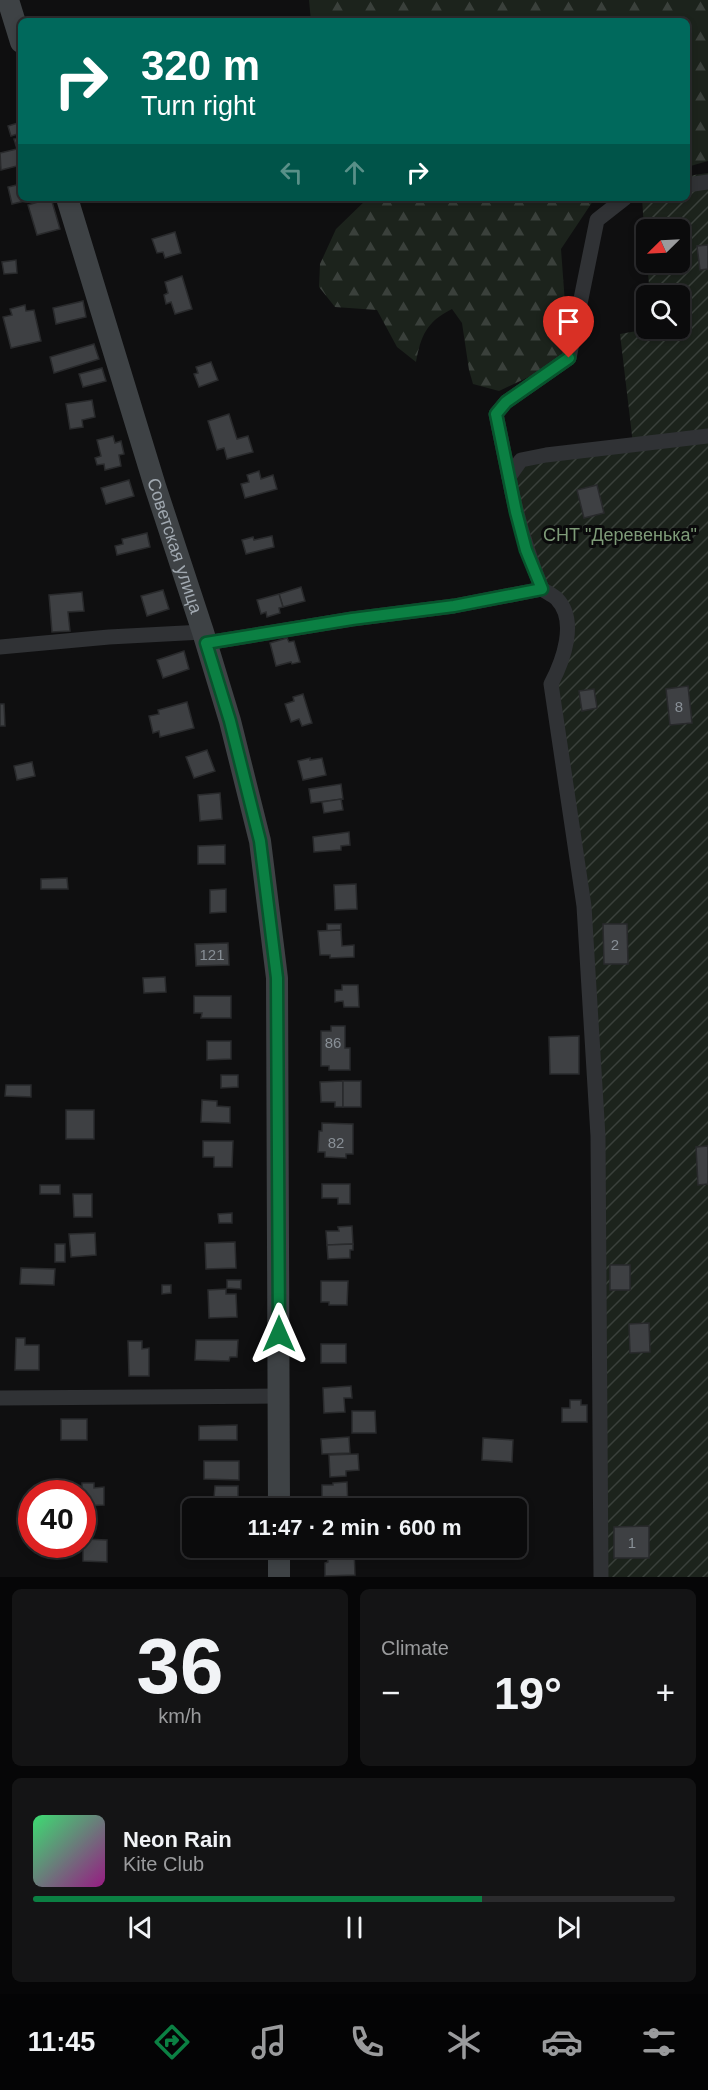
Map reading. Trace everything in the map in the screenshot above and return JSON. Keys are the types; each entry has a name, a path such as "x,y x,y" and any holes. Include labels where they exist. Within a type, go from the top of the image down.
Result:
{"street":[{"path":"8,0 18,32"},
{"path":"690,185 708,182"},
{"name":"Советская улица","path":"68,201 155,486 205,637 230,721 260,841 277,978 279,1498"},
{"path":"601,1577 598,1136 584,906 551,684 559,669 566,644 567,617 558,600 542,589 526,550 496,414 506,402 569,358 597,220 621,201"},
{"path":"509,477 521,460 546,454 708,436"},
{"path":"0,647 109,637 205,637 454,606 542,589"},
{"path":"0,1398 279,1396"},
{"path":"279,1558 279,1577"}],"green space":[{"path":"309,0 708,0 708,161 690,166 690,18 311,18"},
{"name":"СНТ \"Деревенька\"","path":"708,173 708,1577 601,1577 598,1362 584,906 551,684 567,617 542,589 509,477 521,460 633,444 620,334 636,331 636,339 690,339 690,285 649,285 648,273 690,273 690,219 643,219 642,201 690,201 690,176"},
{"path":"365,201 593,201 561,249 569,358 499,391 473,384 462,323 452,309 436,319 426,331 416,362 397,347 377,310 335,307 319,287 320,264 336,229"}],"building":[{"path":"18,123 18,134 11,136 8,126"},
{"path":"18,138 18,166 1,170 0,153 17,149 14,139"},
{"path":"18,185 18,201 25,201 12,204 8,187"},
{"path":"52,201 60,229 37,235 28,205"},
{"path":"175,232 181,253 165,258 163,252 157,253 152,239"},
{"path":"708,245 708,269 700,270 697,246"},
{"path":"16,260 17,273 4,274 2,262"},
{"path":"182,276 192,309 175,314 171,302 166,304 164,295 168,293 165,282"},
{"path":"83,301 86,317 56,324 53,308"},
{"path":"25,305 26,311 34,310 41,341 11,348 3,317 12,315 10,309"},
{"path":"94,344 99,359 54,373 50,357"},
{"path":"211,362 218,380 199,387 194,374 198,373 196,367"},
{"path":"102,368 106,381 83,387 79,374"},
{"path":"92,400 95,417 82,420 83,427 70,429 66,404"},
{"path":"229,414 237,439 248,436 253,452 227,459 224,448 217,450 208,421"},
{"path":"113,436 115,443 121,441 124,454 119,455 121,466 105,470 104,464 97,465 95,458 101,456 97,440"},
{"path":"259,471 261,479 273,475 277,489 245,498 241,484 249,482 247,475"},
{"path":"129,480 134,496 106,504 101,488"},
{"path":"597,485 604,513 584,518 577,490"},
{"path":"147,533 150,547 117,555 115,546 123,544 122,539"},
{"path":"272,536 274,547 246,554 242,540"},
{"path":"301,587 305,601 283,607 279,594"},
{"path":"163,590 169,609 147,616 141,596"},
{"path":"82,592 84,611 68,612 70,631 52,632 49,595"},
{"path":"279,594 283,607 279,608 280,613 267,617 266,612 261,614 257,600"},
{"path":"287,638 289,642 294,641 300,662 276,666 270,643"},
{"path":"184,651 189,669 163,678 157,660"},
{"path":"688,686 692,723 670,725 666,689"},
{"path":"594,689 597,708 582,711 579,691"},
{"path":"303,694 312,723 302,726 299,719 291,722 285,704 294,701 293,697"},
{"path":"187,702 194,728 160,737 159,731 153,733 149,716 159,714 158,710"},
{"path":"0,704 4,704 5,726 0,726"},
{"path":"207,750 215,771 194,778 186,757"},
{"path":"310,758 310,760 322,758 326,775 303,780 298,761"},
{"path":"32,762 35,776 17,780 14,766"},
{"path":"341,784 343,799 311,803 309,789"},
{"path":"220,793 222,819 200,821 198,795"},
{"path":"341,799 343,810 324,813 322,802"},
{"path":"349,832 350,845 341,846 341,850 314,852 313,837"},
{"path":"225,845 225,864 198,864 198,846"},
{"path":"67,878 68,889 41,889 41,879"},
{"path":"356,884 357,909 335,910 334,885"},
{"path":"226,889 226,912 210,913 210,890"},
{"path":"327,924 341,924 341,930 327,931"},
{"path":"603,924 627,924 628,964 604,964"},
{"path":"341,930 342,946 354,945 354,957 330,958 330,955 320,955 318,931"},
{"path":"228,943 229,965 196,966 195,944"},
{"path":"165,977 166,992 144,993 143,978"},
{"path":"342,985 358,985 359,1007 344,1007 343,1001 335,1002 335,990 342,990"},
{"path":"194,996 231,996 231,1018 201,1018 202,1013 194,1013"},
{"path":"331,1026 345,1026 345,1048 350,1048 350,1070 329,1070 329,1066 321,1066 321,1031 331,1031"},
{"path":"579,1036 579,1074 550,1074 549,1037"},
{"path":"207,1041 231,1041 231,1059 207,1060"},
{"path":"221,1075 238,1075 238,1087 221,1088"},
{"path":"343,1081 343,1107 335,1107 335,1102 321,1102 320,1082"},
{"path":"343,1081 361,1081 361,1107 343,1107"},
{"path":"6,1085 31,1085 31,1097 5,1096"},
{"path":"202,1100 217,1101 217,1106 230,1107 230,1123 201,1122"},
{"path":"66,1110 94,1110 94,1139 66,1139"},
{"path":"322,1123 353,1124 353,1154 346,1154 346,1158 325,1157 325,1152 318,1152 319,1131 322,1131"},
{"path":"203,1141 233,1141 232,1167 214,1167 214,1157 203,1157"},
{"path":"708,1146 708,1184 698,1185 696,1147"},
{"path":"322,1184 350,1184 350,1204 338,1204 338,1198 322,1198"},
{"path":"40,1185 60,1185 60,1194 40,1194"},
{"path":"73,1194 92,1194 92,1217 74,1217"},
{"path":"232,1213 232,1223 219,1223 218,1214"},
{"path":"352,1226 353,1244 327,1245 326,1231 339,1231 338,1227"},
{"path":"95,1233 96,1255 71,1257 69,1234"},
{"path":"235,1242 236,1268 206,1269 205,1243"},
{"path":"55,1244 65,1244 65,1262 55,1262"},
{"path":"353,1244 350,1258 328,1259 327,1245"},
{"path":"610,1265 630,1265 630,1290 610,1290"},
{"path":"21,1268 55,1269 54,1285 20,1284"},
{"path":"227,1280 241,1280 241,1289 227,1288"},
{"path":"321,1281 348,1281 347,1305 329,1305 329,1302 321,1302"},
{"path":"162,1285 171,1285 171,1293 162,1294"},
{"path":"226,1289 226,1294 236,1294 237,1317 209,1318 208,1290"},
{"path":"649,1323 650,1352 630,1353 629,1324"},
{"path":"16,1338 25,1338 25,1345 39,1345 39,1370 15,1370"},
{"path":"196,1340 238,1340 237,1357 230,1357 229,1361 195,1360"},
{"path":"128,1341 142,1341 142,1349 149,1348 149,1376 129,1376"},
{"path":"321,1344 346,1344 346,1363 321,1363"},
{"path":"351,1386 352,1398 344,1398 345,1412 324,1413 323,1388"},
{"path":"570,1400 581,1400 581,1405 587,1405 587,1422 562,1422 562,1408 570,1408"},
{"path":"352,1411 375,1411 376,1433 352,1433"},
{"path":"61,1419 87,1419 87,1440 61,1440"},
{"path":"237,1425 237,1440 199,1440 199,1426"},
{"path":"349,1437 350,1453 322,1454 321,1439"},
{"path":"483,1438 513,1440 512,1462 482,1460"},
{"path":"358,1454 359,1470 346,1471 346,1476 330,1477 329,1455"},
{"path":"204,1461 239,1461 239,1480 204,1479"},
{"path":"347,1482 348,1498 322,1498 322,1485 333,1485 333,1483"},
{"path":"215,1486 238,1486 238,1498 214,1498"},
{"path":"104,1487 104,1505 96,1505 96,1488"},
{"path":"649,1526 649,1558 614,1558 614,1527"},
{"path":"96,1540 107,1540 107,1562 83,1561 83,1558 96,1558"},
{"path":"328,1558 354,1558 355,1575 325,1576 325,1563 328,1562"}],"route":[{"path":"279,1334 277,978 260,841 230,721 206,643 352,619 454,606 542,589 526,550 516,512 496,414 506,402 569,358"}]}
